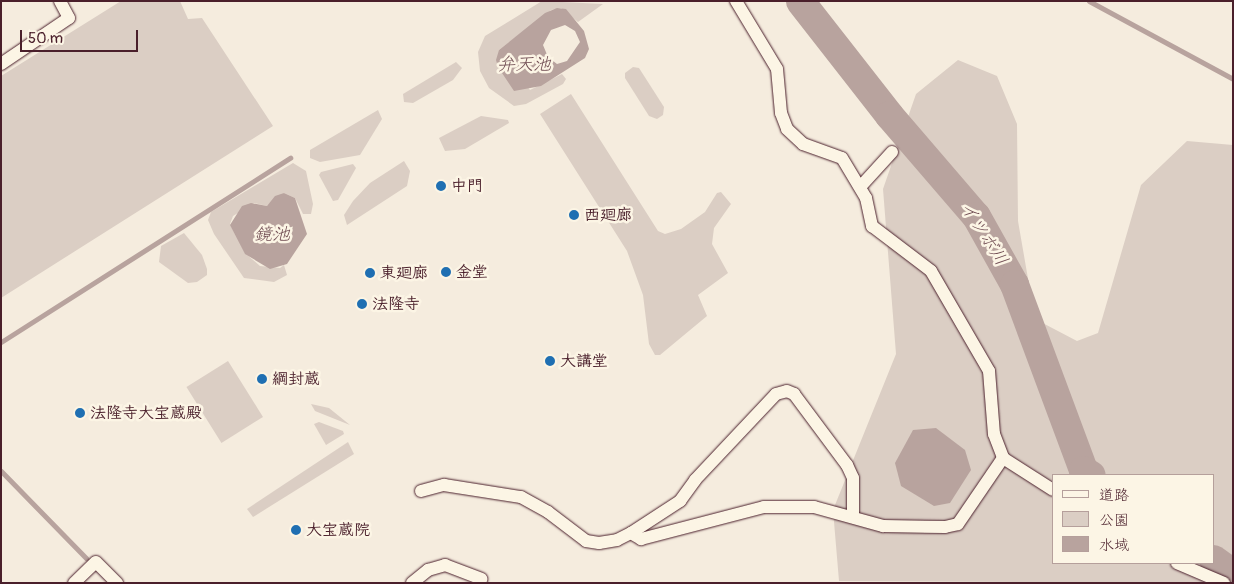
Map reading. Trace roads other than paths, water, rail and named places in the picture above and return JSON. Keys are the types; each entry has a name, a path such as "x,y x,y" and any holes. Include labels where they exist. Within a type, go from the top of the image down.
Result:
{"street":[{"path":"1,64 69,18 60,1"},
{"path":"736,1 777,69 781,113 787,130 803,144 842,158 861,186 872,226 930,271 989,371 994,434 1004,458 1052,489"},
{"path":"861,186 892,152"},
{"path":"421,491 444,485 477,488 521,497 548,512 586,541 600,543 617,540 680,501 696,480 776,394 786,391 794,394 847,465 853,478 853,516"},
{"path":"631,533 641,539 764,507 814,507 853,516 884,526 945,527 958,524 1004,458"},
{"path":"74,583 96,562 117,583"},
{"path":"412,583 428,570 445,564 481,579"},
{"path":"1179,564 1224,583"}],"water":[{"name":"弁天池","path":"557,8 566,9 584,31 589,49 585,58 541,86 514,91 498,67 496,60 499,50 545,13","holes":["565,25 575,31 580,42 567,61 557,64 548,57 543,45 551,30"]},
{"name":"鏡池","path":"284,193 295,198 307,234 287,264 270,269 245,254 230,225 242,206 251,203 267,206 275,196"},
{"path":"936,428 965,450 971,470 950,503 934,506 901,486 895,463 913,430"}],"waterway":[{"name":"イツボ川","path":"800,1 889,115 976,216 1014,284 1083,470 1089,474"},
{"path":"1089,1 1233,79"},
{"path":"1,342 290,158"},
{"path":"1,471 86,558"},
{"name":"イツボ川","path":"1214,560 1233,573"}],"place":[{"name":"中門","path":"441,186"},
{"name":"西廻廊","path":"574,215"},
{"name":"金堂","path":"446,272"},
{"name":"東廻廊","path":"370,273"},
{"name":"法隆寺","path":"362,304"},
{"name":"大講堂","path":"550,361"},
{"name":"綱封蔵","path":"262,379"},
{"name":"法隆寺大宝蔵殿","path":"80,413"},
{"name":"大宝蔵院","path":"296,530"}]}
